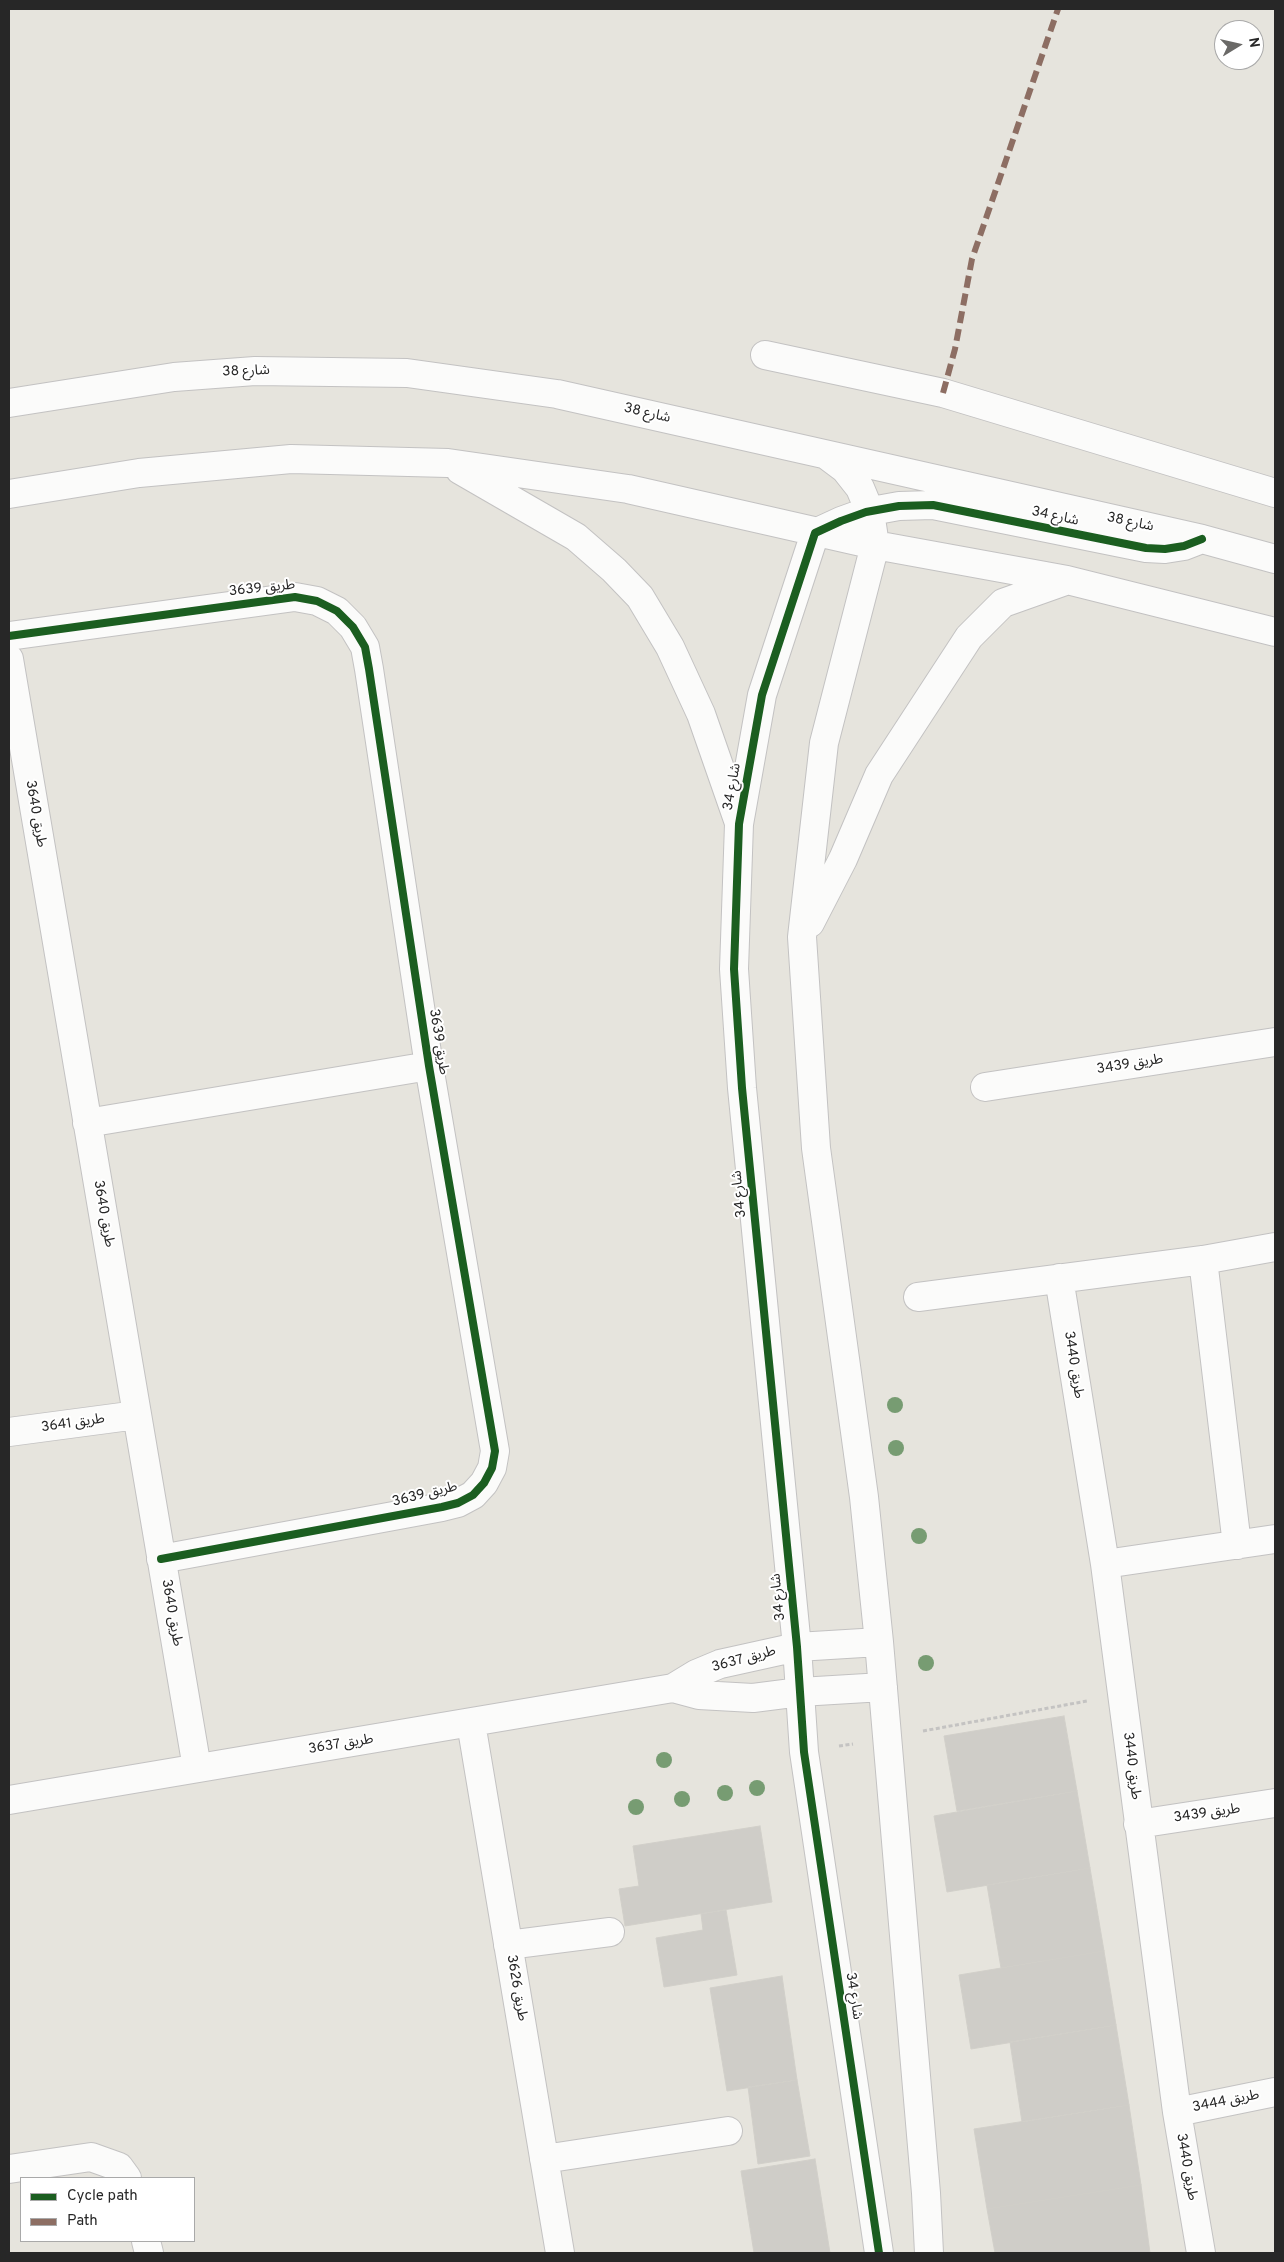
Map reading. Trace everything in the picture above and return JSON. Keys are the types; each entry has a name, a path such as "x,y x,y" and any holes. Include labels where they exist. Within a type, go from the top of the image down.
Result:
{"street":[{"path":"765,355 943,393 1275,493"},
{"name":"شارع 38","path":"9,403 174,376 256,370 407,373 558,394 1202,539 1275,559"},
{"path":"825,454 845,469 860,488 870,512 875,545 824,743 802,938 816,1148 864,1497 879,1642 926,2193 929,2253"},
{"path":"9,494 139,473 291,459 448,463 628,489 816,533 1067,580 1275,632"},
{"path":"448,463 576,537 614,570 640,597 670,647 700,714 739,824"},
{"name":"شارع 34","path":"878,2253 804,1752 797,1647 741,1078 734,969 739,824 762,695 816,533 840,521 899,506 933,505 1146,548 1175,547 1202,539"},
{"path":"802,938 843,859 879,775 969,637 1003,603 1067,580"},
{"name":"طريق 3639","path":"9,636 295,597 318,601 337,611 354,627 365,647 369,669 429,1066 495,1451 492,1468 484,1482 473,1495 458,1503 161,1558"},
{"name":"طريق 3640","path":"9,659 197,1768"},
{"name":"طريق 3439","path":"985,1087 1275,1042"},
{"name":"طريق 3639","path":"88,1123 429,1066"},
{"path":"918,1297 1203,1260 1275,1247"},
{"path":"1203,1260 1237,1545"},
{"name":"طريق 3440","path":"1059,1278 1105,1564 1177,2112 1201,2253"},
{"name":"طريق 3641","path":"9,1432 137,1415"},
{"path":"1105,1564 1275,1539"},
{"name":"طريق 3637","path":"9,1800 673,1688 696,1674 720,1664 797,1647 879,1642"},
{"name":"طريق 3637","path":"673,1688 699,1695 753,1698 800,1692 883,1687"},
{"name":"طريق 3626","path":"471,1723 560,2253"},
{"name":"طريق 3439","path":"1138,1824 1275,1803"},
{"path":"508,1945 610,1932"},
{"name":"طريق 3444","path":"1177,2112 1275,2092"},
{"path":"544,2160 728,2131"},
{"path":"9,2169 91,2157 119,2167 126,2177"}],"path":[{"path":"804,1752 1122,1694"}],"building":[{"path":"1064,1716 1077,1791 957,1811 944,1736"},
{"path":"1077,1791 1090,1868 947,1892 934,1816"},
{"path":"760,1826 772,1902 625,1926 619,1889 639,1886 633,1846"},
{"path":"1090,1868 1104,1951 1001,1968 987,1885"},
{"path":"726,1910 737,1975 664,1987 656,1938 703,1930 701,1914"},
{"path":"1104,1951 1116,2025 971,2049 959,1975"},
{"path":"782,1976 797,2080 727,2091 710,1988"},
{"path":"1116,2025 1129,2105 1022,2122 1010,2042"},
{"path":"797,2080 810,2156 758,2164 748,2087"},
{"path":"1129,2105 1141,2185 987,2209 974,2129"},
{"path":"815,2159 830,2253 754,2253 741,2171"},
{"path":"1141,2185 1150,2253 995,2253 987,2209"}],"marked path":[{"path":"943,393 955,349 972,259 1058,9"}],"cycle path":[{"path":"879,2253 804,1752 797,1647 742,1088 734,969 739,824 762,695 815,533 866,512 899,506 933,505 1146,548 1165,549 1184,546 1202,539"},
{"path":"9,636 295,597 317,601 337,611 353,627 365,647 369,669 429,1066 495,1451 492,1468 484,1483 473,1495 458,1503 161,1559"}]}
